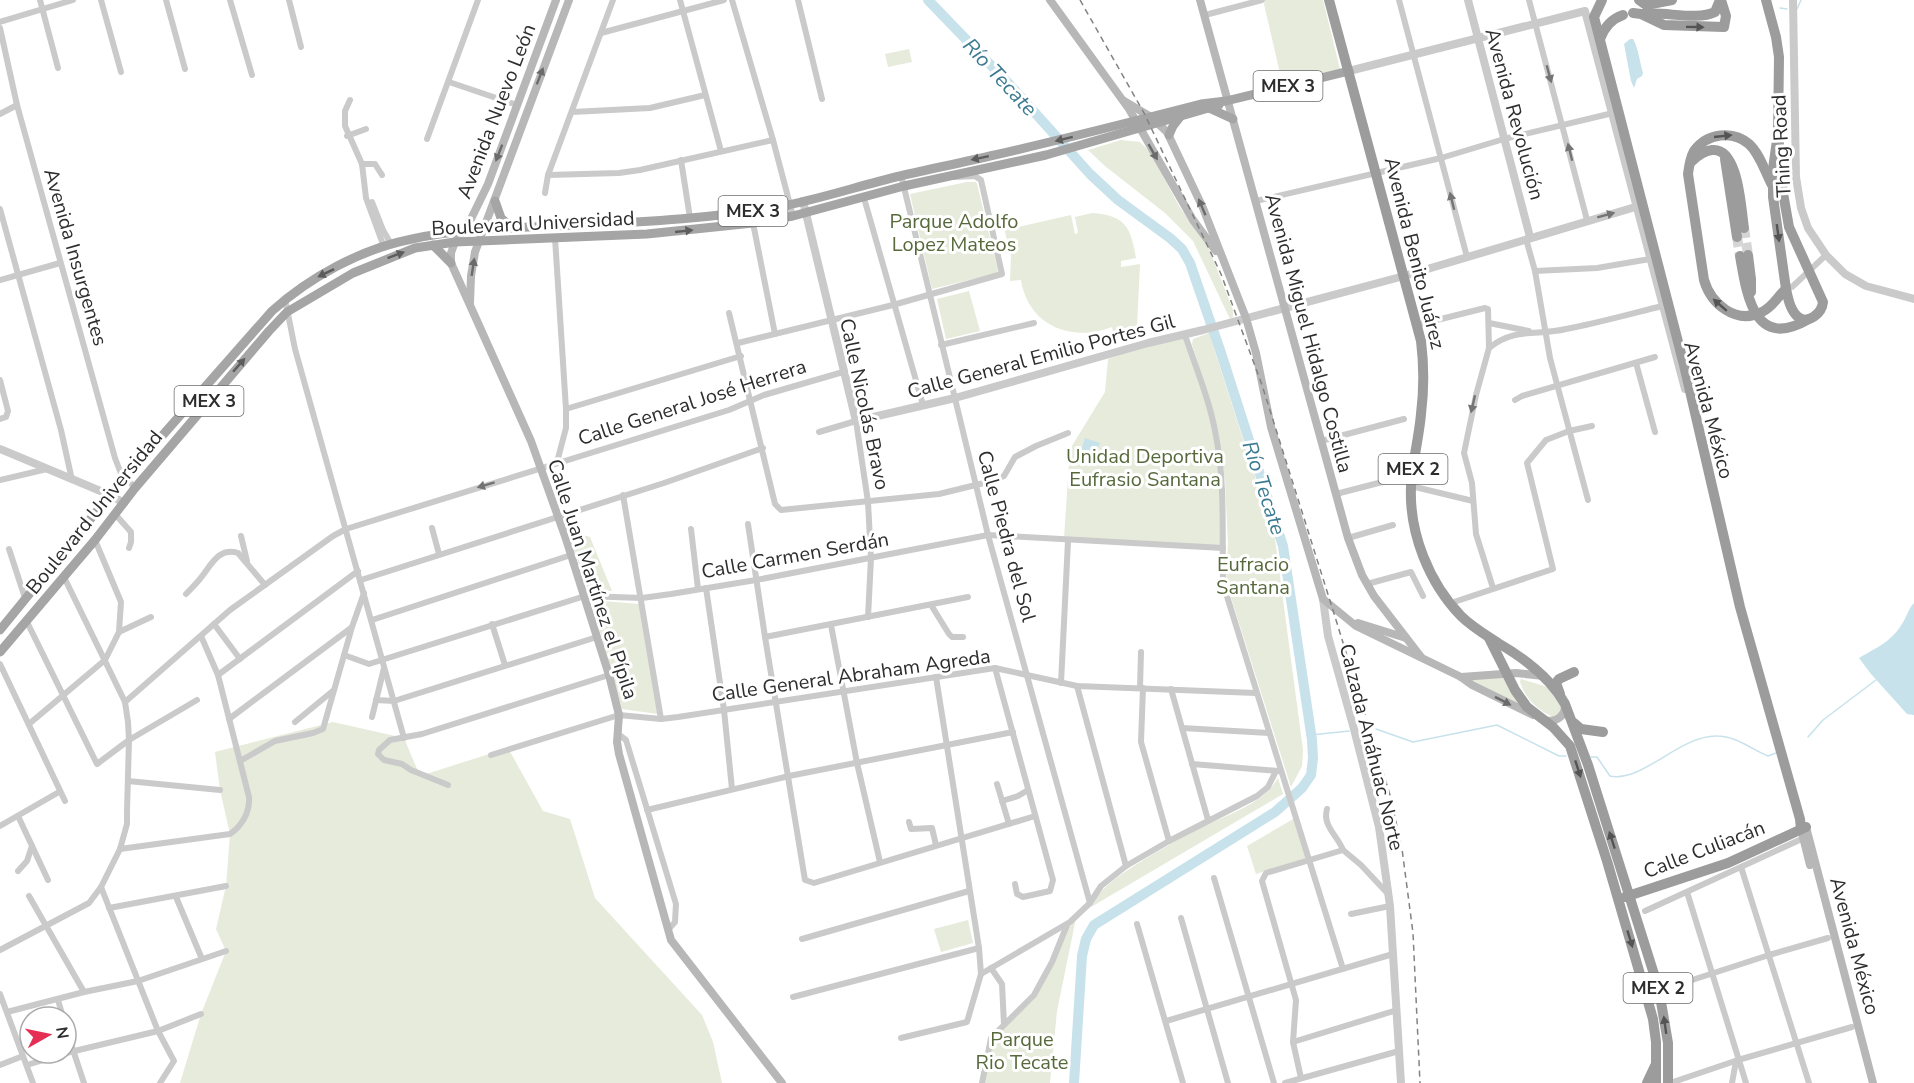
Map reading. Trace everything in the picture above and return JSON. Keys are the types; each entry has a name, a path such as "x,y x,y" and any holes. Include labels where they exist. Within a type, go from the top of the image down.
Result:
{"highway":[{"name":"Avenida Benito Juárez","path":"1329,0 1417,325 1423,358 1423,399 1411,486 1413,515 1420,546 1433,576 1452,603 1462,616 1489,638"},
{"path":"1589,14 1602,0"},
{"path":"1589,14 1609,0"},
{"path":"1639,0 1646,5 1672,0"},
{"path":"1600,39 1631,16 1655,12 1706,16 1715,12 1718,0"},
{"path":"1631,16 1664,25 1724,27 1726,16 1718,0"},
{"path":"1744,256 1751,279 1750,301 1761,323 1775,328 1801,324 1820,312 1823,302 1789,227 1783,193 1778,133 1779,57 1766,0"},
{"path":"1589,14 1600,39 1640,206 1684,365 1700,435"},
{"path":"1778,133 1773,188 1788,301 1798,317 1812,318"},
{"path":"1773,188 1753,148 1742,139 1732,135 1713,137 1702,143 1694,152 1689,164 1688,174 1707,291 1723,310 1744,316 1762,312 1775,303 1786,289"},
{"path":"1689,164 1698,155 1707,151 1719,150 1731,161 1735,172 1740,233"},
{"name":"Avenida México","path":"1700,435 1740,607 1804,830"},
{"name":"MEX 2","path":"1489,638 1527,707 1562,734 1570,746 1653,1019 1657,1063 1656,1083"},
{"name":"MEX 2","path":"1489,638 1529,663 1544,676 1562,699 1574,723 1659,990 1668,1043 1669,1083"},
{"path":"1562,699 1556,683 1559,679 1574,672"},
{"path":"1574,723 1581,729 1603,732"},
{"name":"Calle Culiacán","path":"1618,899 1728,863 1804,830"},
{"path":"1647,1083 1657,1063"}],"main road":[{"name":"Avenida Nuevo León","path":"462,232 489,184 556,0"},
{"name":"Avenida Nuevo León","path":"483,230 569,0"},
{"path":"1050,0 1124,101 1193,220 1224,261"},
{"name":"Avenida Miguel Hidalgo Costilla","path":"1200,0 1348,538 1367,584 1421,658"},
{"name":"MEX 3","path":"1154,120 1201,104 1226,101 1349,70"},
{"path":"1124,101 1165,129 1203,208 1246,318 1256,353 1271,426 1323,599 1365,632 1461,677 1472,685 1547,722 1558,719 1565,711 1562,699"},
{"name":"MEX 3","path":"1154,120 1180,116 1226,101"},
{"path":"1209,108 1233,119"},
{"path":"1169,135 1180,116"},
{"name":"Boulevard Universidad","path":"0,652 95,540 135,488 287,312 353,273 398,254 455,242 647,234 753,223 793,216 904,186 1098,141 1154,120"},
{"name":"Boulevard Universidad","path":"0,630 110,495 239,346 285,299 318,277 387,245 428,236 483,230 666,220 742,212 803,201 901,175 1090,132 1137,125"},
{"path":"495,201 501,218 512,228"},
{"path":"647,234 651,225 666,220"},
{"name":"Calle Juan Martínez el Pípila","path":"470,305 472,264 483,230"},
{"path":"451,263 451,253 462,232"},
{"path":"433,245 451,263"},
{"name":"Calle Juan Martínez el Pípila","path":"451,263 542,468 572,555 609,675 619,715 619,754 671,940 782,1083"},
{"path":"1349,620 1406,638"},
{"path":"1461,677 1507,674 1544,676"},
{"name":"Avenida México","path":"1804,830 1828,938 1867,1083"},
{"name":"Avenida México","path":"1804,830 1873,1083"}],"street":[{"path":"40,0 58,68"},
{"path":"0,22 73,0"},
{"path":"101,0 122,72"},
{"path":"166,0 185,69"},
{"path":"230,0 252,75"},
{"path":"289,0 301,47"},
{"path":"427,139 478,0"},
{"path":"545,193 548,175 613,0"},
{"path":"680,0 721,151"},
{"path":"601,33 724,0"},
{"path":"732,0 793,216"},
{"path":"798,0 822,99"},
{"path":"1205,15 1262,0"},
{"path":"1400,0 1467,258"},
{"name":"Avenida Revolución","path":"1468,0 1528,238"},
{"path":"1529,0 1587,220"},
{"name":"Thing Road","path":"1793,0 1798,194 1808,228 1826,255 1845,274 1866,286 1914,299"},
{"path":"1349,70 1535,22 1589,14"},
{"name":"Avenida México","path":"1589,14 1613,113 1640,206 1662,306 1691,412 1700,435"},
{"name":"Avenida Insurgentes","path":"0,28 17,105 118,467 135,488"},
{"path":"448,82 517,105"},
{"path":"572,112 650,108 705,94"},
{"path":"350,100 345,118 348,136 362,164 365,191 373,203 387,245"},
{"path":"0,114 17,105"},
{"path":"1256,201 1441,158 1504,139 1613,113"},
{"path":"348,136 366,129"},
{"path":"548,175 619,173 773,140"},
{"path":"681,160 690,218"},
{"path":"362,164 375,164 382,175"},
{"name":"Calle Piedra del Sol","path":"901,175 988,535 1090,903"},
{"path":"738,343 893,305 1002,274 981,180 975,176 957,178 950,176"},
{"path":"864,198 923,405"},
{"name":"Calle Nicolás Bravo","path":"803,201 856,421 868,502 871,558 868,617"},
{"name":"Calle General Emilio Portes Gil","path":"856,421 955,398 1148,343 1404,276 1640,206"},
{"path":"0,209 48,379 72,480"},
{"path":"753,223 775,334"},
{"path":"555,238 566,409 566,428 557,462"},
{"path":"1528,238 1544,332 1588,500"},
{"path":"1786,289 1826,255"},
{"path":"1535,271 1597,268 1650,259"},
{"path":"0,280 60,263"},
{"path":"285,299 295,349 404,738"},
{"path":"1490,324 1544,332 1567,329 1662,306"},
{"path":"1417,325 1486,307 1490,324 1490,348 1476,395 1464,453 1472,483 1476,534 1493,588"},
{"path":"729,313 775,504 778,508 786,510 939,494 976,485 1000,478 1016,457 1068,433"},
{"path":"941,345 1034,323"},
{"path":"1490,348 1502,339 1533,331"},
{"path":"1185,335 1216,435 1221,485 1225,590 1279,771 1297,819 1343,969"},
{"path":"566,409 741,356"},
{"path":"1515,400 1655,357"},
{"path":"1636,363 1654,432"},
{"name":"Calle General José Herrera","path":"125,702 214,624 333,536 346,529 752,402 764,395 843,372"},
{"path":"0,380 8,411 6,417 0,418"},
{"path":"1321,441 1404,419"},
{"path":"819,432 856,421"},
{"path":"1452,603 1553,569 1527,463 1546,440 1569,431 1592,426"},
{"path":"361,580 763,448"},
{"path":"0,449 124,503"},
{"path":"0,480 47,470"},
{"path":"1336,494 1390,480"},
{"path":"1411,486 1473,501"},
{"path":"624,495 661,719"},
{"path":"115,514 131,531 129,548"},
{"path":"748,524 803,876 807,882 814,883 1035,816"},
{"path":"1348,538 1393,525"},
{"path":"432,528 439,554"},
{"path":"691,529 724,710 732,789"},
{"name":"Calle Carmen Serdán","path":"344,655 364,664 382,660 585,596 642,598 702,589 988,535 1222,548"},
{"path":"241,536 248,565"},
{"path":"29,724 105,660 119,632 121,602 95,540"},
{"path":"1061,683 1068,541"},
{"path":"9,549 25,598"},
{"path":"186,594 202,577 214,558 234,552 238,553 265,585"},
{"path":"372,620 572,555"},
{"path":"218,675 358,571"},
{"path":"1367,584 1411,572 1423,596"},
{"path":"0,950 89,903 101,887 120,849 127,824 128,713 125,702 64,577"},
{"path":"240,761 275,741 323,730 364,593"},
{"path":"765,637 968,597"},
{"name":"Calzada Anáhuac Norte","path":"1323,599 1328,636 1379,827 1390,906 1401,1083"},
{"path":"931,605 949,634 963,637"},
{"path":"119,632 151,617"},
{"path":"27,622 97,764 129,740 197,700"},
{"path":"214,624 240,659"},
{"path":"492,624 505,665"},
{"path":"831,625 857,763 880,862"},
{"path":"229,719 352,627"},
{"path":"120,849 230,834 244,820 249,804 240,761 218,675 201,636"},
{"path":"376,700 394,701 597,636"},
{"path":"1141,652 1141,742 1169,841"},
{"path":"0,664 65,801"},
{"path":"372,717 384,668"},
{"path":"995,668 1053,885 1047,892 1023,897 1017,894 1015,884"},
{"name":"Calle General Abraham Agreda","path":"491,754 619,715 661,719 995,668 1077,686 1256,693"},
{"path":"448,785 402,764 379,757 381,746 390,740 468,721 609,675"},
{"path":"901,1038 967,1023 981,974 979,948 936,677"},
{"path":"1077,686 1126,866"},
{"path":"295,722 335,689"},
{"path":"1171,689 1208,820"},
{"path":"1182,728 1269,733"},
{"path":"647,810 789,776 1013,732"},
{"path":"618,735 626,740 676,904 675,922 668,930"},
{"path":"1192,764 1279,771"},
{"path":"981,974 1068,924 1090,903 1101,886 1126,866 1208,820 1257,796 1268,787 1279,771"},
{"path":"128,781 220,790"},
{"path":"997,784 1009,824"},
{"path":"1002,801 1028,790"},
{"path":"0,826 59,792"},
{"path":"1327,809 1325,814 1327,824 1341,851 1361,865 1389,895"},
{"path":"18,816 48,880"},
{"path":"909,822 911,829 932,828 936,845"},
{"name":"Calle Culiacán","path":"1645,910 1741,867 1804,830"},
{"path":"18,871 27,861 33,846"},
{"path":"1301,1078 1293,1042 1297,1008 1262,881 1266,873 1341,851"},
{"path":"1741,867 1809,1083"},
{"path":"1214,878 1274,1083"},
{"path":"109,908 226,886"},
{"path":"101,887 158,1031 174,1061 160,1083"},
{"path":"802,939 969,891"},
{"path":"1687,892 1714,974 1737,1060 1746,1083"},
{"path":"29,896 84,992"},
{"path":"176,897 202,959"},
{"path":"1351,914 1390,906"},
{"path":"1181,918 1228,1083"},
{"path":"982,1083 991,1038 1034,995 1052,962 1068,924"},
{"path":"1137,924 1183,1083"},
{"path":"1646,994 1828,938"},
{"path":"793,997 979,948"},
{"path":"7,1012 138,981 226,951"},
{"path":"1166,1021 1393,954"},
{"path":"991,968 1002,984 1004,1024"},
{"path":"0,994 18,1040"},
{"path":"58,1000 59,1005"},
{"path":"1293,1042 1396,1010"},
{"path":"78,1050 158,1031 201,1014"},
{"path":"1669,1083 1737,1060 1852,1027"},
{"path":"1285,1083 1399,1051"},
{"path":"0,1065 18,1058"},
{"path":"1732,1083 1737,1060"},
{"path":"27,1065 33,1083"},
{"path":"75,1065 84,1083"}],"green space":[{"path":"1265,0 1323,0 1340,69 1282,82"},
{"path":"909,49 912,62 888,67 885,54"},
{"path":"1121,140 1140,142 1150,152 1179,206 1209,249 1233,310 1233,317 1230,319 1193,241 1165,213 1088,150"},
{"name":"Parque Adolfo Lopez Mateos","path":"967,182 977,184 998,271 932,289 910,194"},
{"path":"1092,213 1119,220 1132,238 1136,258 1121,261 1121,267 1140,264 1137,326 1113,332 1112,327 1081,333 1067,331 1042,319 1032,309 1025,296 1021,280 1010,281 1011,256 1004,228 1010,229 1071,215 1075,234 1078,233 1075,217"},
{"path":"969,291 980,331 946,339 937,299"},
{"name":"Unidad Deportiva Eufrasio Santana","path":"1209,333 1275,539 1303,750 1302,766 1291,787 1226,582 1228,544 1225,482 1220,445 1221,546 1064,538 1070,449 1105,392 1108,359 1148,345 1188,336 1214,418 1192,344 1193,339"},
{"path":"576,515 580,534 590,537 612,591 588,590 564,521"},
{"path":"591,600 639,604 658,714 622,709"},
{"path":"1507,677 1524,706 1466,680"},
{"path":"1521,679 1548,687 1562,708 1561,714 1553,717 1537,707 1525,694"},
{"path":"333,722 404,738 420,776 508,748 543,811 570,819 595,898 702,1015 713,1042 722,1083 180,1083 201,1014 226,951 216,929 226,886 230,834 220,790 215,752"},
{"path":"1278,778 1283,794 1091,907 1108,884 1179,839 1254,802 1272,787"},
{"path":"1295,818 1307,858 1256,874 1247,846"},
{"name":"Parque Rio Tecate","path":"1076,918 1057,1011 1050,1083 982,1083 993,1036 1027,1005 1064,934"},
{"path":"968,920 973,943 941,952 934,929"}],"water":[{"path":"1633,39 1636,46 1643,73 1637,79 1634,88 1624,44"},
{"path":"1085,438 1100,443 1092,464 1078,459"},
{"path":"1914,603 1914,715 1907,714 1859,658 1893,636"}],"waterway":[{"name":"Río Tecate","path":"928,0 1010,85 1090,174 1118,200 1170,238 1182,249 1190,263 1283,546 1312,740 1311,775 1302,788 1275,812 1094,925 1086,939 1082,956 1074,1083"},
{"path":"1797,9 1801,0"},
{"path":"1780,8 1787,9"},
{"path":"1808,737 1823,720 1876,680"},
{"path":"1376,729 1413,742 1497,725 1559,756 1566,756"},
{"path":"1311,735 1349,731"},
{"path":"1591,757 1597,757 1610,776 1622,776 1635,773 1675,750 1703,738 1724,737 1737,740 1768,756 1776,753"}],"tunnel":[{"path":"1744,228 1748,255"},
{"path":"1737,237 1740,256"}],"railway":[{"path":"1080,0 1144,113 1221,274 1262,385 1332,607 1390,795 1402,849 1413,933 1420,1083"}],"park label":[{"name":"Eufracio Santana","path":"1253,576"}]}
